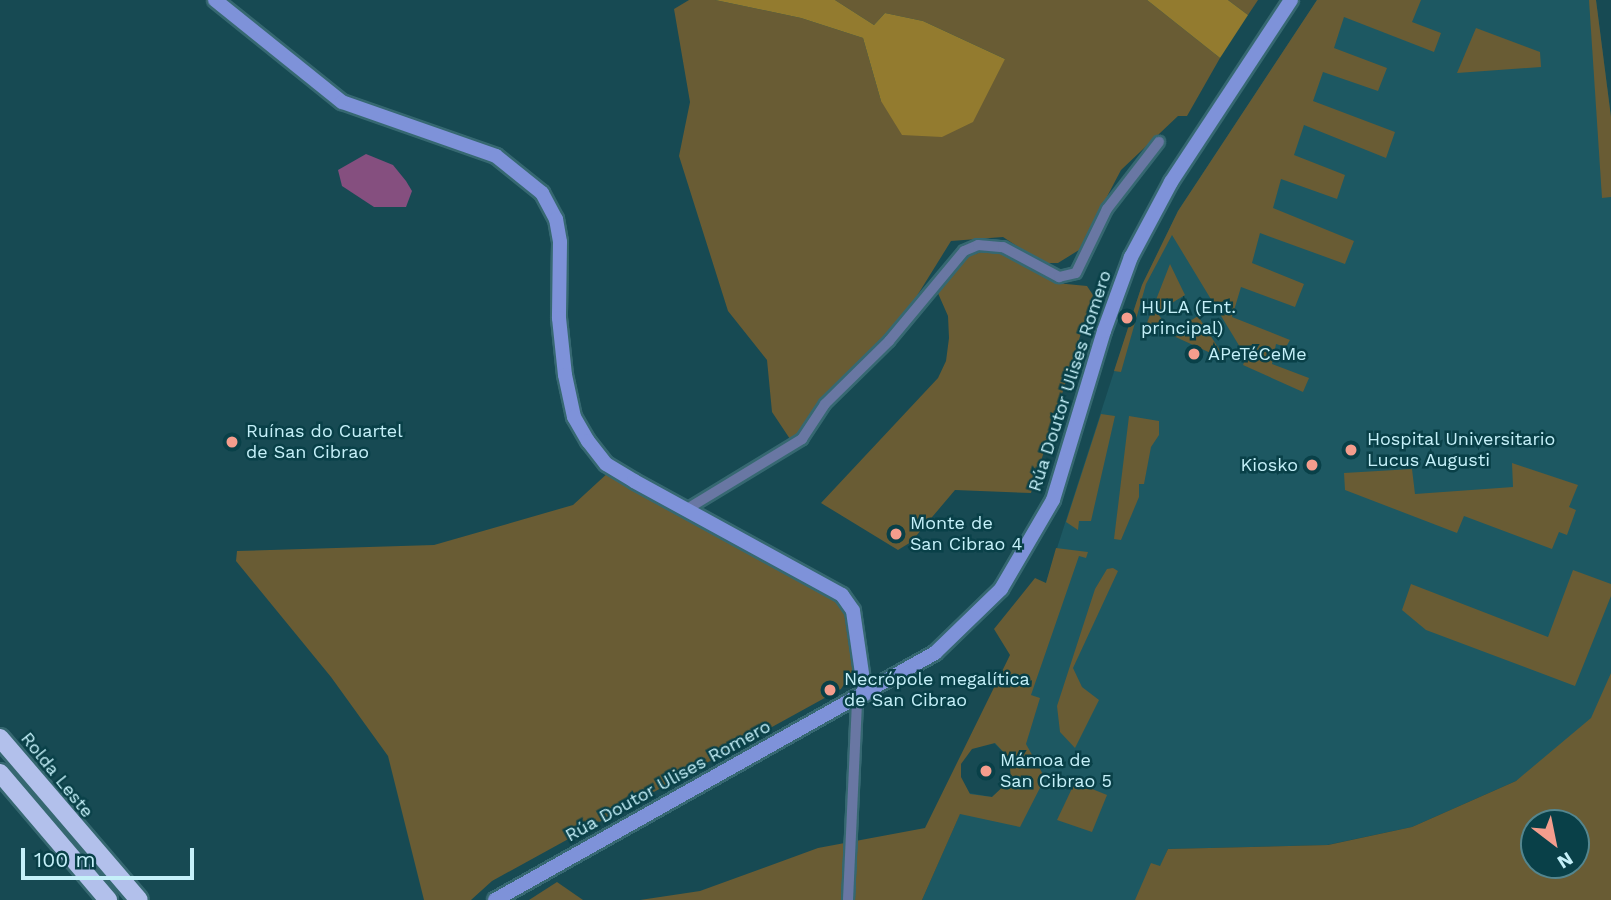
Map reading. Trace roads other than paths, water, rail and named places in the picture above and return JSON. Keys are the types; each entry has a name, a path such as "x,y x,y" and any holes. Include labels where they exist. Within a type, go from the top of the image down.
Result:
{"highway":[{"name":"Rolda Leste","path":"0,738 139,900"},
{"path":"0,773 108,900"}],"street":[{"path":"215,0 342,102 496,156 542,193 556,219 560,242 558,318 574,417 606,464 842,595 853,611 861,696 848,900"},
{"name":"Rúa Doutor Ulises Romero","path":"495,900 935,653 969,623 1020,564 1053,500 1104,331 1131,257 1171,182 1291,0"},
{"path":"687,509 802,439 825,404 889,341 964,251 978,245 1003,247 1059,277 1076,273 1107,209 1159,142"}],"place":[{"name":"HULA (Ent. principal)","path":"1127,318"},
{"name":"APeTéCeMe","path":"1194,354"},
{"name":"Ruínas do Cuartel de San Cibrao","path":"232,442"},
{"name":"Hospital Universitario Lucus Augusti","path":"1351,450"},
{"name":"Kiosko","path":"1312,465"},
{"name":"Monte de San Cibrao 4","path":"896,534"},
{"name":"Necrópole megalítica de San Cibrao","path":"830,690"},
{"name":"Mámoa de San Cibrao 5","path":"986,771"}]}
